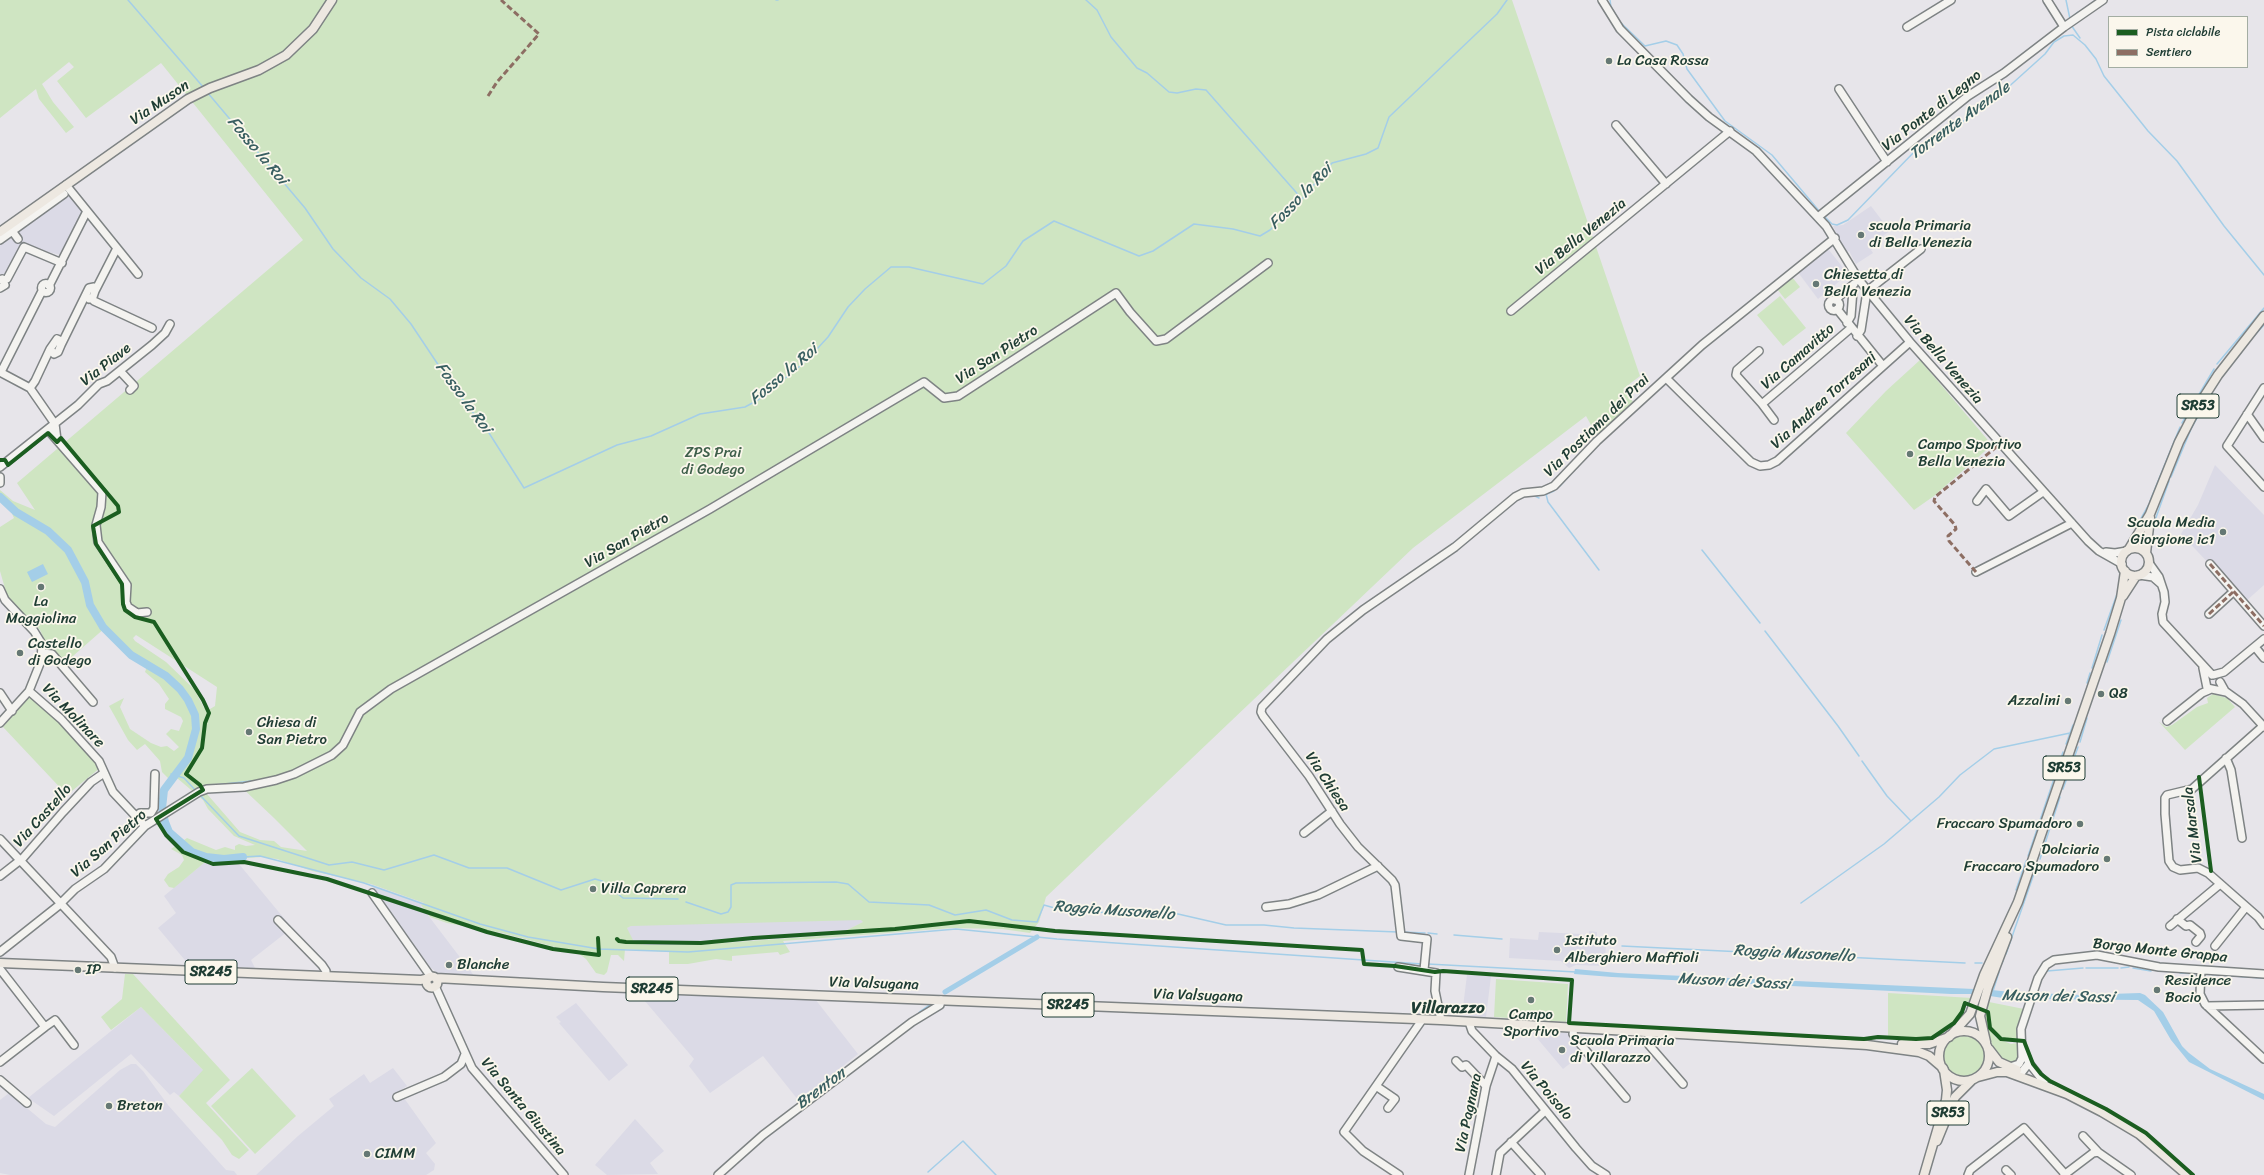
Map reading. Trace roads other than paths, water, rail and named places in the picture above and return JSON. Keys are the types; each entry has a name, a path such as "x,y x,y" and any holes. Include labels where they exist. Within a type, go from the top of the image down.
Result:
{"main road":[{"name":"Via Muson","path":"0,232 11,228 49,201 66,185 175,107 206,90 259,70 286,55 313,29 332,0"},
{"name":"SR53","path":"2122,598 2122,557 2128,550 2150,514 2179,442 2195,411 2218,375 2264,316"},
{"name":"SR53","path":"1924,1175 1946,1100 1947,1090 1940,1051 1950,1036 1967,1018 1979,1000 2016,906 2122,598 2138,575 2145,572 2149,563 2146,553 2150,514"},
{"path":"2128,550 2138,548 2146,553"},
{"path":"2123,568 2138,575"},
{"name":"SR245","path":"0,963 821,995"},
{"name":"Via Valsugana","path":"821,995 1441,1020 1867,1045 1919,1052 1928,1056 1943,1069"},
{"name":"SR53","path":"1931,1152 1955,1097 1984,1070 1988,1062 1987,1046 1980,1022 1979,1000"},
{"path":"1950,1036 1961,1032 1971,1032 1980,1037 1999,1062 2090,1105 2134,1131 2158,1148 2187,1175"},
{"name":"Via Valsugana","path":"1867,1045 1883,1043 1925,1044 1950,1036"},
{"name":"SR53","path":"1943,1069 1954,1078 1975,1078"},
{"path":"1975,1078 2002,1072 2059,1090"}],"street":[{"name":"Via Bella Venezia","path":"1602,0 1612,18 1624,33 1697,107 1756,151 1820,215 1859,280 1910,342 2096,549 2123,568"},
{"path":"1907,28 1951,0"},
{"path":"2047,0 2064,27"},
{"name":"Via Ponte di Legno","path":"1820,215 1968,96 2004,74 2064,27 2103,0"},
{"path":"1839,89 1887,162"},
{"path":"1616,125 1666,184"},
{"name":"Via Bella Venezia","path":"1511,311 1730,131"},
{"path":"66,185 138,274"},
{"path":"49,201 64,194"},
{"path":"58,440 55,424 30,388 1,372 42,291 45,293 48,292 49,286 62,263 69,244 86,211"},
{"path":"0,240 11,228 20,242 62,263"},
{"name":"Via Postioma dei Prai","path":"1261,709 1327,639 1363,610 1455,547 1515,497 1523,493 1543,491 1554,486 1596,441 1666,378 1732,320 1835,238"},
{"path":"0,288 4,286 2,279 7,279 20,242"},
{"path":"30,388 50,353 54,341 62,341 87,298 89,288 96,287 117,248"},
{"path":"1857,336 1861,330 1867,291 1921,249"},
{"name":"Via San Pietro","path":"0,952 75,889 104,869 145,826 198,793 207,789 244,787 276,780 294,774 332,755 343,745 360,712 391,689 710,508 924,382 944,398 958,396 1116,293 1130,312 1156,341 1166,339 1268,263"},
{"name":"Via Camavitto","path":"1859,280 1835,300 1839,305 1837,310 1883,366"},
{"path":"1849,326 1853,290 1851,287"},
{"path":"87,298 152,328"},
{"name":"Via Piave","path":"0,468 48,430 99,384 120,371 166,333 170,324"},
{"name":"Via Camavitto","path":"1762,404 1849,326"},
{"name":"Via Andrea Torresani","path":"1666,378 1751,462 1764,465 1777,461 1910,342"},
{"name":"Via Camavitto","path":"1759,351 1737,370 1736,375 1774,420"},
{"path":"120,371 134,386 130,390"},
{"path":"2264,388 2227,446 2264,487"},
{"path":"2247,414 2264,438"},
{"path":"48,430 102,492 101,507 96,525 98,542 127,585 126,602 128,607 136,613 147,612"},
{"path":"0,477 0,483"},
{"path":"1976,501 1986,489 2009,516 2044,492"},
{"path":"1976,572 2072,523"},
{"path":"2096,549 2110,553 2128,550"},
{"path":"2149,563 2159,577 2165,597 2162,614 2163,622 2203,668 2220,682 2226,692"},
{"path":"2210,564 2264,626"},
{"path":"2138,575 2152,578 2161,584"},
{"path":"0,588 5,600 39,638 42,644 43,653"},
{"path":"2209,614 2233,592"},
{"path":"2213,675 2224,672 2264,638"},
{"path":"2255,647 2264,658"},
{"name":"Via Molinare","path":"92,702 52,654 43,653 33,684 29,691 61,719 100,764 113,792 145,826"},
{"path":"2203,668 2208,687"},
{"path":"2208,687 2218,687 2224,672"},
{"path":"2167,721 2208,687 2213,675"},
{"path":"2208,687 2226,692 2243,704 2264,726 2226,758 2231,770 2242,838"},
{"path":"0,723 29,691"},
{"path":"0,693 12,711"},
{"name":"Via Chiesa","path":"1261,709 1263,716 1348,834 1378,866 1390,876 1395,885 1401,936 1426,938 1425,965"},
{"name":"Via Marsala","path":"2226,758 2192,789 2171,793 2165,798 2166,832 2171,864 2180,870 2198,868 2211,876 2258,917 2264,925"},
{"name":"Via Castello","path":"0,876 20,860 91,782 104,773"},
{"path":"135,817 140,813 151,813 154,808 155,774"},
{"path":"1304,833 1332,812"},
{"path":"0,839 61,902 111,957 115,963 115,968"},
{"path":"1266,907 1289,904 1318,895 1378,866"},
{"path":"2170,926 2219,884"},
{"name":"Via Santa Giustina","path":"372,893 432,981 472,1068 564,1175"},
{"path":"2215,946 2246,907"},
{"path":"2177,919 2186,926 2190,925 2200,933 2201,936 2196,942"},
{"path":"278,920 322,965 326,971 326,976"},
{"name":"Borgo Monte Grappa","path":"2022,1046 2021,1029 2029,1001 2039,975 2046,965 2054,960 2071,957 2105,956 2150,966 2264,973"},
{"path":"1398,967 1425,965 1436,973 1434,991 1441,1020"},
{"path":"0,968 44,1026"},
{"path":"2201,970 2200,994 2207,1006 2264,1059"},
{"path":"718,1175 764,1135 912,1022 940,1005 941,1000"},
{"path":"2207,1006 2264,1005"},
{"path":"0,1062 44,1026 55,1020 74,1044"},
{"path":"1399,1175 1363,1151 1344,1134 1422,1020"},
{"name":"Via Poisolo","path":"1469,1022 1472,1030 1496,1056 1512,1069 1545,1111 1592,1166 1606,1175"},
{"path":"1574,1028 1573,1034 1576,1039 1626,1098"},
{"path":"1649,1032 1649,1044 1683,1084"},
{"path":"2022,1046 2029,1063 2044,1082"},
{"path":"2010,1067 2021,1060 2022,1046"},
{"name":"Via Santa Giustina","path":"397,1097 444,1077 461,1064 465,1054"},
{"name":"Via Pagnana","path":"1469,1175 1486,1086 1496,1056"},
{"path":"1456,1061 1462,1068 1466,1065 1486,1086"},
{"path":"2002,1072 2009,1070 2022,1072 2029,1063"},
{"path":"0,1080 27,1103"},
{"path":"1376,1086 1395,1098 1388,1108"},
{"path":"1496,1175 1500,1153 1545,1111"},
{"path":"1968,1175 1970,1170 2014,1134 2024,1128 2064,1175 2096,1153"},
{"path":"2083,1136 2096,1153 2131,1175"},
{"path":"1511,1142 1541,1175"}],"water":[{"path":"43,564 48,574 32,582 27,572"},
{"path":"1575,969 1618,973 1974,989 1972,994 1951,994 1612,977 1574,974"},
{"path":"1992,990 2029,994 2027,999 2003,998 1990,996"},
{"path":"2035,993 2080,995 2140,993 2145,995 2163,1012 2182,1046 2189,1053 2210,1069 2264,1094 2264,1100 2189,1062 2171,1040 2154,1011 2138,1000 2032,999"}],"waterway":[{"name":"Fosso la Roi","path":"128,0 204,88"},
{"path":"1086,0 1097,10 1111,37 1137,68 1147,73 1169,92 1177,93 1196,89 1206,90 1302,199"},
{"name":"Fosso la Roi","path":"207,92 305,208 333,249 361,278 390,299 411,324 453,387 489,433 524,488 617,445 651,436 700,414 745,407 758,400 805,362 828,337 848,307 865,289 891,267 909,267 983,284 1006,266 1023,241 1054,221 1139,256 1153,251 1194,224 1233,229 1260,236 1270,230 1302,199 1332,163 1366,154 1378,148 1389,117 1497,14 1507,0"},
{"name":"Torrente Avenale","path":"1610,0 1611,7 1620,22 1645,46 1666,41 1677,45 1683,54 1687,69 1725,121 1772,155 1820,212"},
{"path":"2066,0 2070,19"},
{"path":"2082,10 2096,0"},
{"path":"2072,17 2078,12"},
{"path":"2071,25 2080,38"},
{"name":"Torrente Avenale","path":"1824,216 1832,224 1837,225 1848,220 1916,150 1953,129 2004,91 2045,54 2054,42 2064,36 2073,35 2085,45 2096,59 2104,76 2148,131 2177,161 2224,226 2264,275"},
{"path":"2217,364 2264,308"},
{"path":"2252,338 2264,325"},
{"path":"2182,423 2214,369"},
{"path":"2220,379 2225,373"},
{"path":"2171,477 2191,429 2208,398"},
{"path":"2150,501 2180,427"},
{"path":"1560,486 1577,467"},
{"path":"2153,526 2169,481"},
{"path":"1547,494 1554,491"},
{"path":"1546,494 1548,502 1599,570"},
{"path":"1533,495 1539,498"},
{"path":"0,497 16,512 48,531 68,550 85,582 90,605 103,627 131,655 166,676 180,689 188,700 195,715 196,729 188,758 164,790 162,808 169,832 192,852 206,857 224,859 243,857"},
{"path":"2136,527 2149,504"},
{"path":"1466,543 1494,518"},
{"path":"1702,550 1760,623"},
{"path":"2104,630 2117,594"},
{"path":"2107,662 2121,620"},
{"path":"1765,631 1838,726 1859,756"},
{"path":"2092,668 2102,635"},
{"path":"2087,683 2090,673"},
{"path":"2080,742 2087,718"},
{"path":"2066,744 2073,725"},
{"path":"1801,903 1884,844 1939,797 1960,775 1994,749 2070,733"},
{"path":"2063,789 2078,747"},
{"path":"2028,856 2063,752"},
{"path":"1862,761 1887,796 1910,820"},
{"name":"Roggia Musonello","path":"171,774 184,778 197,792"},
{"path":"207,786 251,781"},
{"name":"Roggia Musonello","path":"199,794 239,836 329,865 352,862 384,870 434,855 469,868 507,868 561,890 595,879 602,881 623,898 678,899"},
{"path":"2040,859 2060,797"},
{"name":"Muson dei Sassi","path":"243,857 260,856 364,883 480,924 528,937 599,949 688,952 956,929 1057,939 1422,964"},
{"path":"2016,890 2026,861"},
{"path":"2006,954 2037,865"},
{"name":"Roggia Musonello","path":"686,902 721,914 728,912 731,907 731,885 736,883 836,882 848,884 869,902 929,905 955,915 986,910 1012,920 1037,922 1044,905 1058,909 1123,914 1150,914 1165,911 1226,925 1264,925 1294,928 1398,932"},
{"path":"1402,932 1425,933"},
{"name":"Roggia Musonello","path":"1428,933 1437,934"},
{"name":"Roggia Musonello","path":"1454,935 1502,939"},
{"name":"Brenton","path":"945,992 1037,937"},
{"name":"Roggia Musonello","path":"1622,946 1965,963"},
{"name":"Roggia Musonello","path":"2001,965 2003,961"},
{"name":"Roggia Musonello","path":"1975,963 1982,963"},
{"name":"Muson dei Sassi","path":"1428,964 1576,972"},
{"name":"Roggia Musonello","path":"2121,968 2129,967"},
{"name":"Roggia Musonello","path":"2047,971 2083,968"},
{"name":"Roggia Musonello","path":"2086,968 2118,968"},
{"name":"Roggia Musonello","path":"2133,968 2151,971"},
{"path":"1993,991 1999,972"},
{"name":"Roggia Musonello","path":"2180,973 2198,974"},
{"name":"Roggia Musonello","path":"2204,974 2262,978"},
{"name":"Brenton","path":"921,1013 931,1006"},
{"path":"928,1172 963,1141 996,1175"}],"place":[{"name":"La Casa Rossa","path":"1609,61"},
{"name":"scuola Primaria di Bella Venezia","path":"1861,235"},
{"name":"Chiesetta di Bella Venezia","path":"1816,284"},
{"name":"Campo Sportivo Bella Venezia","path":"1910,454"},
{"name":"Scuola Media Giorgione ic1","path":"2223,532"},
{"name":"La Maggiolina","path":"41,587"},
{"name":"Castello di Godego","path":"20,653"},
{"name":"Q8","path":"2101,694"},
{"name":"Azzalini","path":"2068,701"},
{"name":"Chiesa di San Pietro","path":"249,732"},
{"name":"Fraccaro Spumadoro","path":"2080,824"},
{"name":"Dolciaria Fraccaro Spumadoro","path":"2107,859"},
{"name":"Villa Caprera","path":"593,889"},
{"name":"Istituto Alberghiero Maffioli","path":"1557,950"},
{"name":"Blanche","path":"449,965"},
{"name":"IP","path":"78,970"},
{"name":"Residence Bocio","path":"2157,990"},
{"name":"Campo Sportivo","path":"1531,1000"},
{"name":"Scuola Primaria di Villarazzo","path":"1562,1050"},
{"name":"Breton","path":"109,1106"},
{"name":"CIMM","path":"367,1154"}],"district":[{"name":"Villarazzo","path":"1448,1009"}],"park label":[{"name":"ZPS Prai di Godego","path":"713,462"}]}
